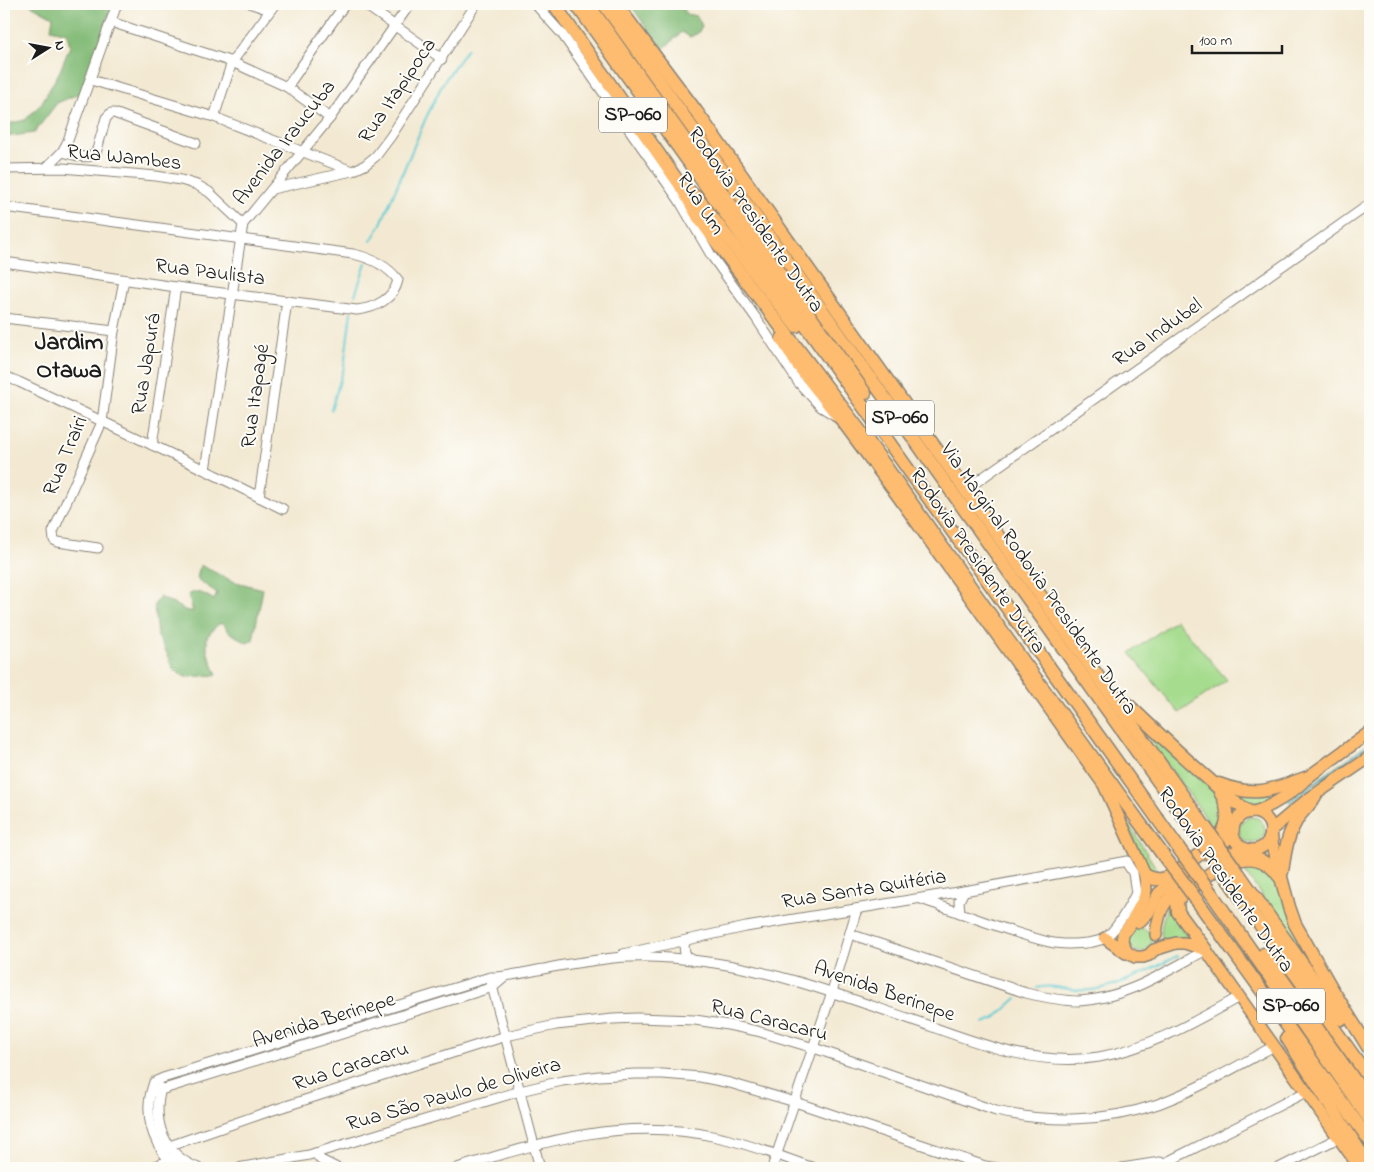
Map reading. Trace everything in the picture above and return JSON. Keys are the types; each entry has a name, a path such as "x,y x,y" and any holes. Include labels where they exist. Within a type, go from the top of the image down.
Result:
{"highway":[{"name":"Rodovia Presidente Dutra","path":"554,4 679,183 699,218 867,440 1008,640 1252,975 1370,1141"},
{"name":"Rodovia Presidente Dutra","path":"576,4 857,398 1180,843"},
{"name":"Rodovia Presidente Dutra","path":"588,4 1214,891 1370,1120"},
{"name":"Via Marginal Rodovia Presidente Dutra","path":"604,4 1200,830"},
{"path":"616,4 696,111 1093,669 1234,878 1370,1060"},
{"path":"679,183 698,199 832,371 857,398"},
{"path":"744,278 797,364 839,417"},
{"path":"1093,669 1157,733 1238,804 1252,812"},
{"path":"1212,782 1235,789 1261,792 1284,787 1308,777"},
{"path":"1145,875 1151,879 1162,879 1172,875 1222,832 1227,816 1226,804 1212,782"},
{"path":"1282,880 1284,851 1289,836 1300,816 1315,796"},
{"path":"1271,832 1272,844 1288,907 1295,924 1370,1050"},
{"path":"1206,950 1178,912 1178,899 1225,865 1241,859 1252,858 1267,863 1282,880"},
{"name":"SP-060","path":"1234,878 1370,1079"},
{"name":"Rodovia Presidente Dutra","path":"1214,891 1370,1102"},
{"path":"1252,975 1271,1012 1370,1167"}],"main road":[{"path":"839,417 1108,793 1145,875 1146,890 1134,924"},
{"path":"1246,849 1238,844 1233,835 1234,823 1239,816 1266,808 1370,732"},
{"path":"1154,950 1157,941 1158,918 1163,904 1168,898 1231,853 1261,848 1268,841 1271,832 1296,808 1370,757"},
{"path":"1252,812 1262,814 1267,819 1271,832"},
{"path":"1129,954 1123,946 1122,939 1125,931 1148,913 1159,893 1229,838 1233,830"},
{"path":"1134,924 1151,926 1156,934"},
{"path":"1105,938 1124,952 1136,957 1149,955 1154,950 1176,942 1182,942 1206,950 1360,1168"}],"street":[{"path":"47,168 62,152 67,143 117,4"},
{"path":"214,117 232,62 272,7 252,4"},
{"path":"287,87 345,4"},
{"path":"364,4 442,59"},
{"name":"Avenida Iraucuba","path":"205,470 243,224 330,118 410,4"},
{"name":"Rua Itapipoca","path":"272,188 352,171 365,165 376,156 442,59 476,4"},
{"name":"Rua Um","path":"535,4 562,34 678,200 711,255 756,318 798,382 820,407 839,417"},
{"path":"111,22 232,62 287,87 330,118"},
{"path":"91,80 214,117 352,171"},
{"path":"62,152 87,158 94,156 106,118 114,113 196,142"},
{"name":"Rua Wambes","path":"5,170 47,168 156,176 181,180 197,185 209,192 243,224"},
{"path":"4,184 5,170"},
{"name":"Rua Indubel","path":"965,490 1370,204"},
{"path":"4,207 240,238"},
{"name":"Rua Paulista","path":"4,262 350,310 369,309 380,304 396,288 398,280 393,272 369,258 353,254 240,238"},
{"name":"Rua Traíri","path":"98,548 58,542 53,536 102,422 114,331 124,280"},
{"name":"Rua Japurá","path":"152,445 176,287"},
{"name":"Rua Itapagé","path":"259,497 287,301"},
{"path":"4,318 114,331"},
{"path":"4,376 205,470 283,509"},
{"name":"Rua Santa Quitéria","path":"608,958 746,927 857,910 1126,862 1132,873 1136,893 1114,928 1105,938"},
{"path":"960,913 959,901 964,891"},
{"path":"921,899 1051,943 1074,944 1105,938"},
{"path":"772,1168 814,1048 857,910"},
{"path":"850,934 1026,993 1054,999 1078,1001 1121,993 1206,950"},
{"path":"687,940 684,944 685,955 694,961"},
{"name":"Avenida Berinepe","path":"491,982 155,1092 154,1082 163,1078 491,982 505,978 546,968 608,958 694,961 749,969 832,992 1010,1053 1057,1059 1098,1057 1142,1045 1168,1036 1239,997"},
{"path":"491,982 540,1168"},
{"name":"Rua Caracaru","path":"165,1147 506,1036 538,1028 576,1022 637,1018 695,1020 728,1025 814,1048 996,1111 1031,1117 1074,1119 1100,1117 1156,1104 1201,1084 1274,1046"},
{"name":"Rua São Paulo de Oliveira","path":"238,1168 315,1153 520,1091 562,1081 599,1076 663,1074 700,1077 730,1083 795,1102 976,1163 997,1168"},
{"path":"163,1078 155,1092 157,1114 165,1147 180,1168"},
{"path":"1155,1168 1306,1092"},
{"path":"457,1168 534,1144 571,1136 608,1131 660,1130 716,1137 814,1168"},
{"path":"1279,1168 1338,1138"},
{"path":"315,1153 321,1160 336,1168"},
{"path":"147,1168 174,1160 198,1168"},
{"path":"1122,1168 1168,1161"}],"green space":[{"path":"29,4 112,4 83,92 57,103 34,133 4,137 4,125 25,120 41,104 60,71 70,46 67,33 51,29 53,17"},
{"path":"630,4 681,4 686,14 697,16 702,26 698,33 690,37 682,32 662,50"},
{"path":"200,565 232,581 263,589 253,640 247,643 229,632 223,623 217,625 207,637 207,651 217,675 186,677 174,671 157,635 154,605 160,597 187,611 193,611 188,595 199,593 214,600 217,593 197,579"},
{"path":"1176,620 1227,680 1179,713 1130,653"},
{"path":"1135,719 1215,792 1222,812 1216,832"},
{"path":"1284,791 1268,801 1257,805 1246,802 1231,792"},
{"path":"1115,802 1156,868 1154,876 1151,875"},
{"path":"1252,817 1261,821 1265,830 1261,839 1252,843 1243,839 1239,830 1243,821"},
{"path":"1245,863 1270,869 1333,997 1240,865"},
{"path":"1168,903 1173,916 1188,938 1187,940 1164,942 1161,928"},
{"path":"1140,928 1149,931 1152,940 1149,949 1140,952 1131,949 1128,940 1131,931"}],"water":[{"path":"1370,743 1370,745 1290,803 1288,801"}],"waterway":[{"path":"371,241 380,226 425,120 443,83 467,49"},
{"path":"355,295 366,263"},
{"path":"331,410 344,367 351,312"},
{"path":"1037,988 1052,987 1084,991 1102,988 1136,976 1178,956"},
{"path":"983,1023 994,1019 1017,998"}],"district":[{"name":"Jardim Otawa","path":"69,357"}]}
